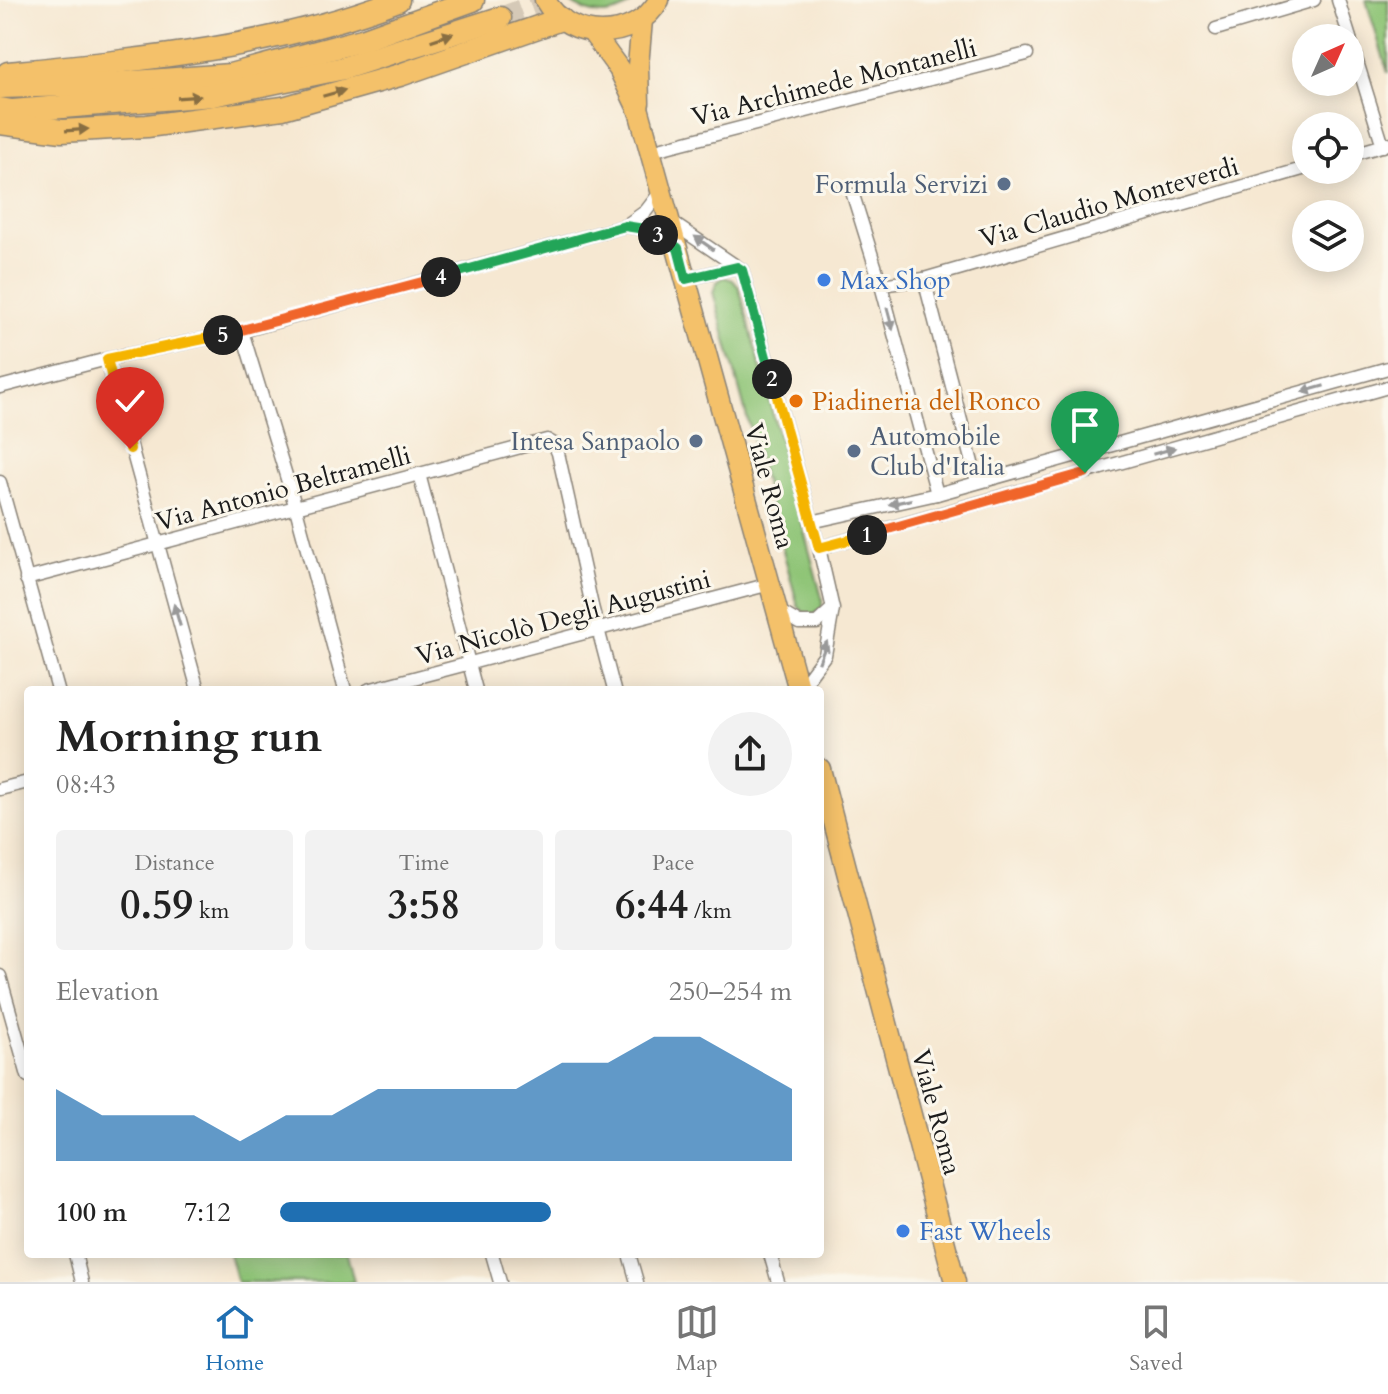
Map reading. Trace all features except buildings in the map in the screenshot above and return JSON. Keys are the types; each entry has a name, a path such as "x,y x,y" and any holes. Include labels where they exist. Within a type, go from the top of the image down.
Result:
{"highway":[{"path":"0,74 138,60 265,40 398,0"},
{"path":"0,87 108,84 230,75 362,40 473,0"},
{"path":"0,109 12,111 213,95 344,68 500,18"},
{"path":"0,123 62,131 147,126 283,108 400,75 561,19"}],"main road":[{"path":"545,0 561,19 576,28 592,32 627,28 642,20 659,0"},
{"name":"Viale Roma","path":"639,111 638,66 642,20"},
{"name":"Viale Roma","path":"592,32 619,69 639,111 798,686"},
{"name":"Viale Roma","path":"824,784 955,1282"}],"street":[{"path":"1216,29 1314,0"},
{"path":"1338,0 1345,24"},
{"name":"Via Archimede Montanelli","path":"651,151 1027,54"},
{"path":"1364,80 1386,145 1364,151"},
{"name":"Via Claudio Monteverdi","path":"881,285 924,279 1292,172"},
{"path":"0,387 107,359 242,331 625,226 646,211 662,190"},
{"path":"853,195 881,285 937,494"},
{"path":"671,222 742,270 833,609 825,655 802,686"},
{"path":"625,226 651,230 678,248"},
{"path":"686,279 737,267"},
{"path":"924,279 977,482"},
{"path":"242,331 295,505 344,686"},
{"path":"107,359 197,686"},
{"path":"811,522 937,494 1388,368"},
{"path":"819,548 1388,387"},
{"name":"Via Antonio Beltramelli","path":"26,579 532,442 551,442 558,453 598,630"},
{"path":"419,474 475,686"},
{"path":"0,482 57,686"},
{"name":"Via Nicolò Degli Augustini","path":"384,686 770,584"},
{"path":"777,610 799,623 817,623 833,609"},
{"path":"598,630 613,686"},
{"path":"0,789 24,783"},
{"path":"0,976 24,1062"},
{"path":"76,1258 82,1282"},
{"path":"493,1258 500,1282"},
{"path":"630,1258 637,1282"},
{"path":"771,1258 778,1282"}],"green space":[{"path":"567,0 635,0 619,11 601,14 583,10"},
{"path":"1366,0 1388,0 1388,73"},
{"path":"724,277 733,280 739,287 822,598 822,607 814,615 804,613 798,606 713,292 717,282"},
{"path":"230,1258 348,1258 354,1282 237,1282"}],"tunnel":[{"path":"500,18 550,0"}],"place":[{"name":"Formula Servizi","path":"1004,184"},
{"name":"Max Shop","path":"824,280"},
{"name":"Piadineria del Ronco","path":"796,401"},
{"name":"Intesa Sanpaolo","path":"696,441"},
{"name":"Automobile Club d'Italia","path":"854,451"},
{"name":"Fast Wheels","path":"903,1231"}],"route":[{"path":"130,449 107,359 242,331 625,226 651,230 678,248 686,279 737,267 742,270 819,548 1085,473"}]}
